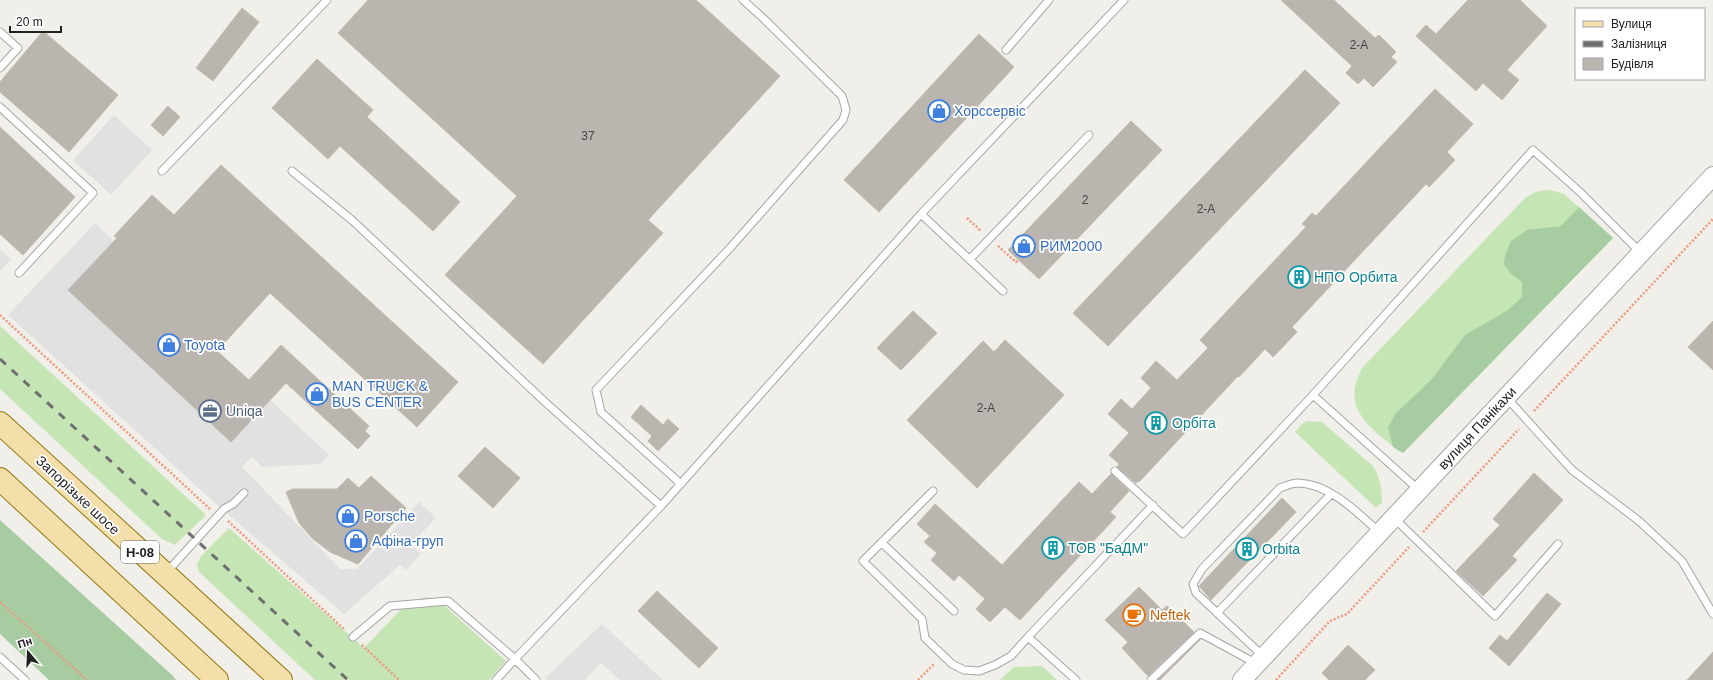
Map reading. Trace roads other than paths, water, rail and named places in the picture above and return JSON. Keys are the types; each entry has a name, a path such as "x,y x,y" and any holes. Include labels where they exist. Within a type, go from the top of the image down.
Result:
{"main road":[{"name":"Запорізьке шосе","path":"0,423 281,680"},
{"name":"Н-08","path":"0,479 217,680"}],"street":[{"name":"вулиця Панікахи","path":"1242,680 1640,252 1713,176"}],"lane":[{"path":"162,171 327,0"},
{"path":"681,484 601,412 596,390 730,248 843,120 846,110 842,96 743,0"},
{"path":"1006,50 1049,0"},
{"path":"496,680 661,506 921,214 1124,0"},
{"path":"0,32 18,48 0,68"},
{"path":"0,108 93,193 19,273"},
{"path":"970,259 1089,135"},
{"path":"1115,471 1183,534 1313,395 1533,150 1580,192 1640,252"},
{"path":"292,171 353,221 544,400 661,506"},
{"path":"921,214 1004,291"},
{"path":"1313,395 1419,490"},
{"path":"1505,397 1572,470 1639,521 1682,561 1713,614"},
{"path":"1260,660 1217,612 1196,593 1194,584 1202,569 1280,488 1297,483 1320,487 1332,494 1380,532"},
{"path":"933,491 863,561 922,619 925,638 942,656 952,664 964,670 979,671 995,665 1011,656 1153,506"},
{"path":"164,574 220,513 224,509 234,504 244,493"},
{"path":"1217,612 1332,494"},
{"path":"1393,518 1494,616 1558,544"},
{"path":"882,543 954,611"},
{"path":"353,638 390,606 448,600 515,659 536,680"},
{"path":"1151,680 1200,633 1260,660"},
{"path":"1028,637 1076,680"},
{"path":"0,657 23,679"}],"railway":[{"path":"0,359 348,680"}],"place":[{"name":"Хорссервіс","path":"939,111"},
{"name":"РИМ2000","path":"1024,246"},
{"name":"НПО Орбита","path":"1299,277"},
{"name":"Toyota","path":"169,345"},
{"name":"MAN TRUCK & BUS CENTER","path":"317,394"},
{"name":"Uniqa","path":"210,411"},
{"name":"Орбіта","path":"1156,423"},
{"name":"Porsche","path":"348,516"},
{"name":"Афіна-груп","path":"356,541"},
{"name":"ТОВ \"БаДМ\"","path":"1053,548"},
{"name":"Orbita","path":"1247,549"},
{"name":"Neftek","path":"1134,615"}]}
